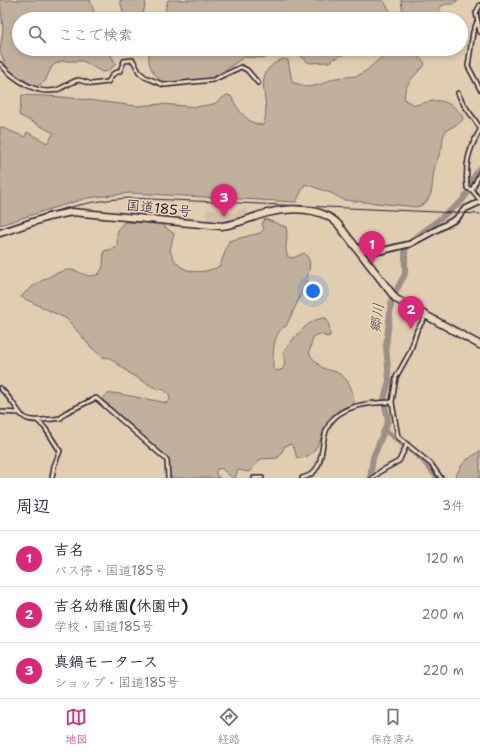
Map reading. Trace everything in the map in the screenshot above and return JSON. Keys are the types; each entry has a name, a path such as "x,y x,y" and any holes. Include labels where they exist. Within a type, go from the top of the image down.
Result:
{"highway":[{"name":"国道185号","path":"0,233 48,217 72,212 222,226 238,223 272,212 301,210 318,212 332,218 396,299 480,345"}],"main road":[{"path":"357,249 381,250 408,245 456,219 465,208 480,201"}],"street":[{"path":"480,4 476,13 480,32"},
{"path":"477,22 473,32 468,66 480,89"},
{"path":"0,64 40,92 58,90 79,80 92,84 108,82 113,74 120,70 124,61 129,60 133,60 145,77 164,86 213,80 241,67 247,70 258,83"},
{"path":"458,93 462,102 469,110 480,129 468,156 466,179 471,190 480,201"},
{"path":"471,190 480,173"},
{"path":"426,316 417,330 410,352 396,377 392,402 395,410 397,434 406,446 431,464 441,478"},
{"path":"0,388 9,396 19,413 24,418 38,421 61,418 65,413 96,398 167,460 168,478"},
{"path":"302,478 314,474 320,465 324,434 335,418 354,407 381,402 392,402"},
{"path":"0,412 19,413"},
{"path":"38,421 46,428 60,451 54,466 52,478"},
{"path":"373,478 381,471 399,462 406,446"},
{"path":"254,478 262,478"}],"shaded area":[{"path":"0,0 90,0 94,12 12,12 12,56 111,56 116,64 108,71 102,72 83,61 61,61 52,66 45,81 36,87 13,73 6,66 0,51 3,29"},
{"path":"120,0 146,0 143,12 123,12"},
{"path":"168,0 383,0 391,12 165,12"},
{"path":"401,0 458,0 454,4 443,5 439,12 404,12"},
{"path":"149,56 270,56 265,58 244,57 210,80 182,82 161,81 152,70"},
{"path":"301,56 340,56 329,62 309,63"},
{"path":"383,56 417,56 425,64 407,85 404,95 405,100 415,105 432,101 448,103 460,112 462,116 463,119 459,123 444,134 442,147 435,168 431,192 427,201 417,207 344,200 331,193 305,184 296,202 131,193 87,198 0,225 0,127 25,137 27,132 47,143 54,133 19,115 22,95 63,97 136,106 161,104 196,107 214,104 227,95 231,96 236,106 248,119 263,125 266,116 264,80 266,72 272,65 283,59 288,60 292,82 307,87 319,85 335,78 357,76 366,71"},
{"path":"245,208 249,214 236,219 206,221 206,209 221,209 235,213"},
{"path":"265,219 286,227 286,250 288,257 293,258 304,253 308,259 309,267 305,284 297,303 286,326 281,329 276,338 273,351 273,368 277,371 283,369 285,363 283,353 307,325 313,321 326,318 329,325 330,336 327,337 320,334 313,337 309,353 321,367 341,374 344,377 352,390 354,404 341,409 333,415 318,444 310,455 297,458 291,444 285,446 278,458 261,459 249,472 238,470 235,478 232,478 221,468 216,470 216,475 220,478 168,478 164,455 102,399 108,394 114,393 168,403 170,399 169,394 163,389 159,390 132,375 110,358 102,357 90,346 67,319 21,297 30,289 58,273 74,270 90,276 99,274 103,267 104,251 116,248 117,232 121,225 125,222 160,223 174,234 170,250 173,258 184,268 197,272 220,266 229,241 260,233 264,229 262,224"},
{"path":"480,451 480,478 454,478 464,462"}],"waterway":[{"name":"郷川","path":"480,13 480,22"},
{"name":"郷川","path":"370,478 373,458 388,421 384,399 389,381 386,345 392,298 405,274 405,250 413,240 461,202 469,191 472,180 480,168"},
{"path":"385,430 422,459 438,478"}],"railway":[{"path":"0,229 78,205 128,198 480,214"}],"place":[{"name":"真鍋モータース","path":"224,217"},
{"name":"吉名","path":"372,264"},
{"name":"吉名幼稚園(休園中)","path":"411,329"}]}
